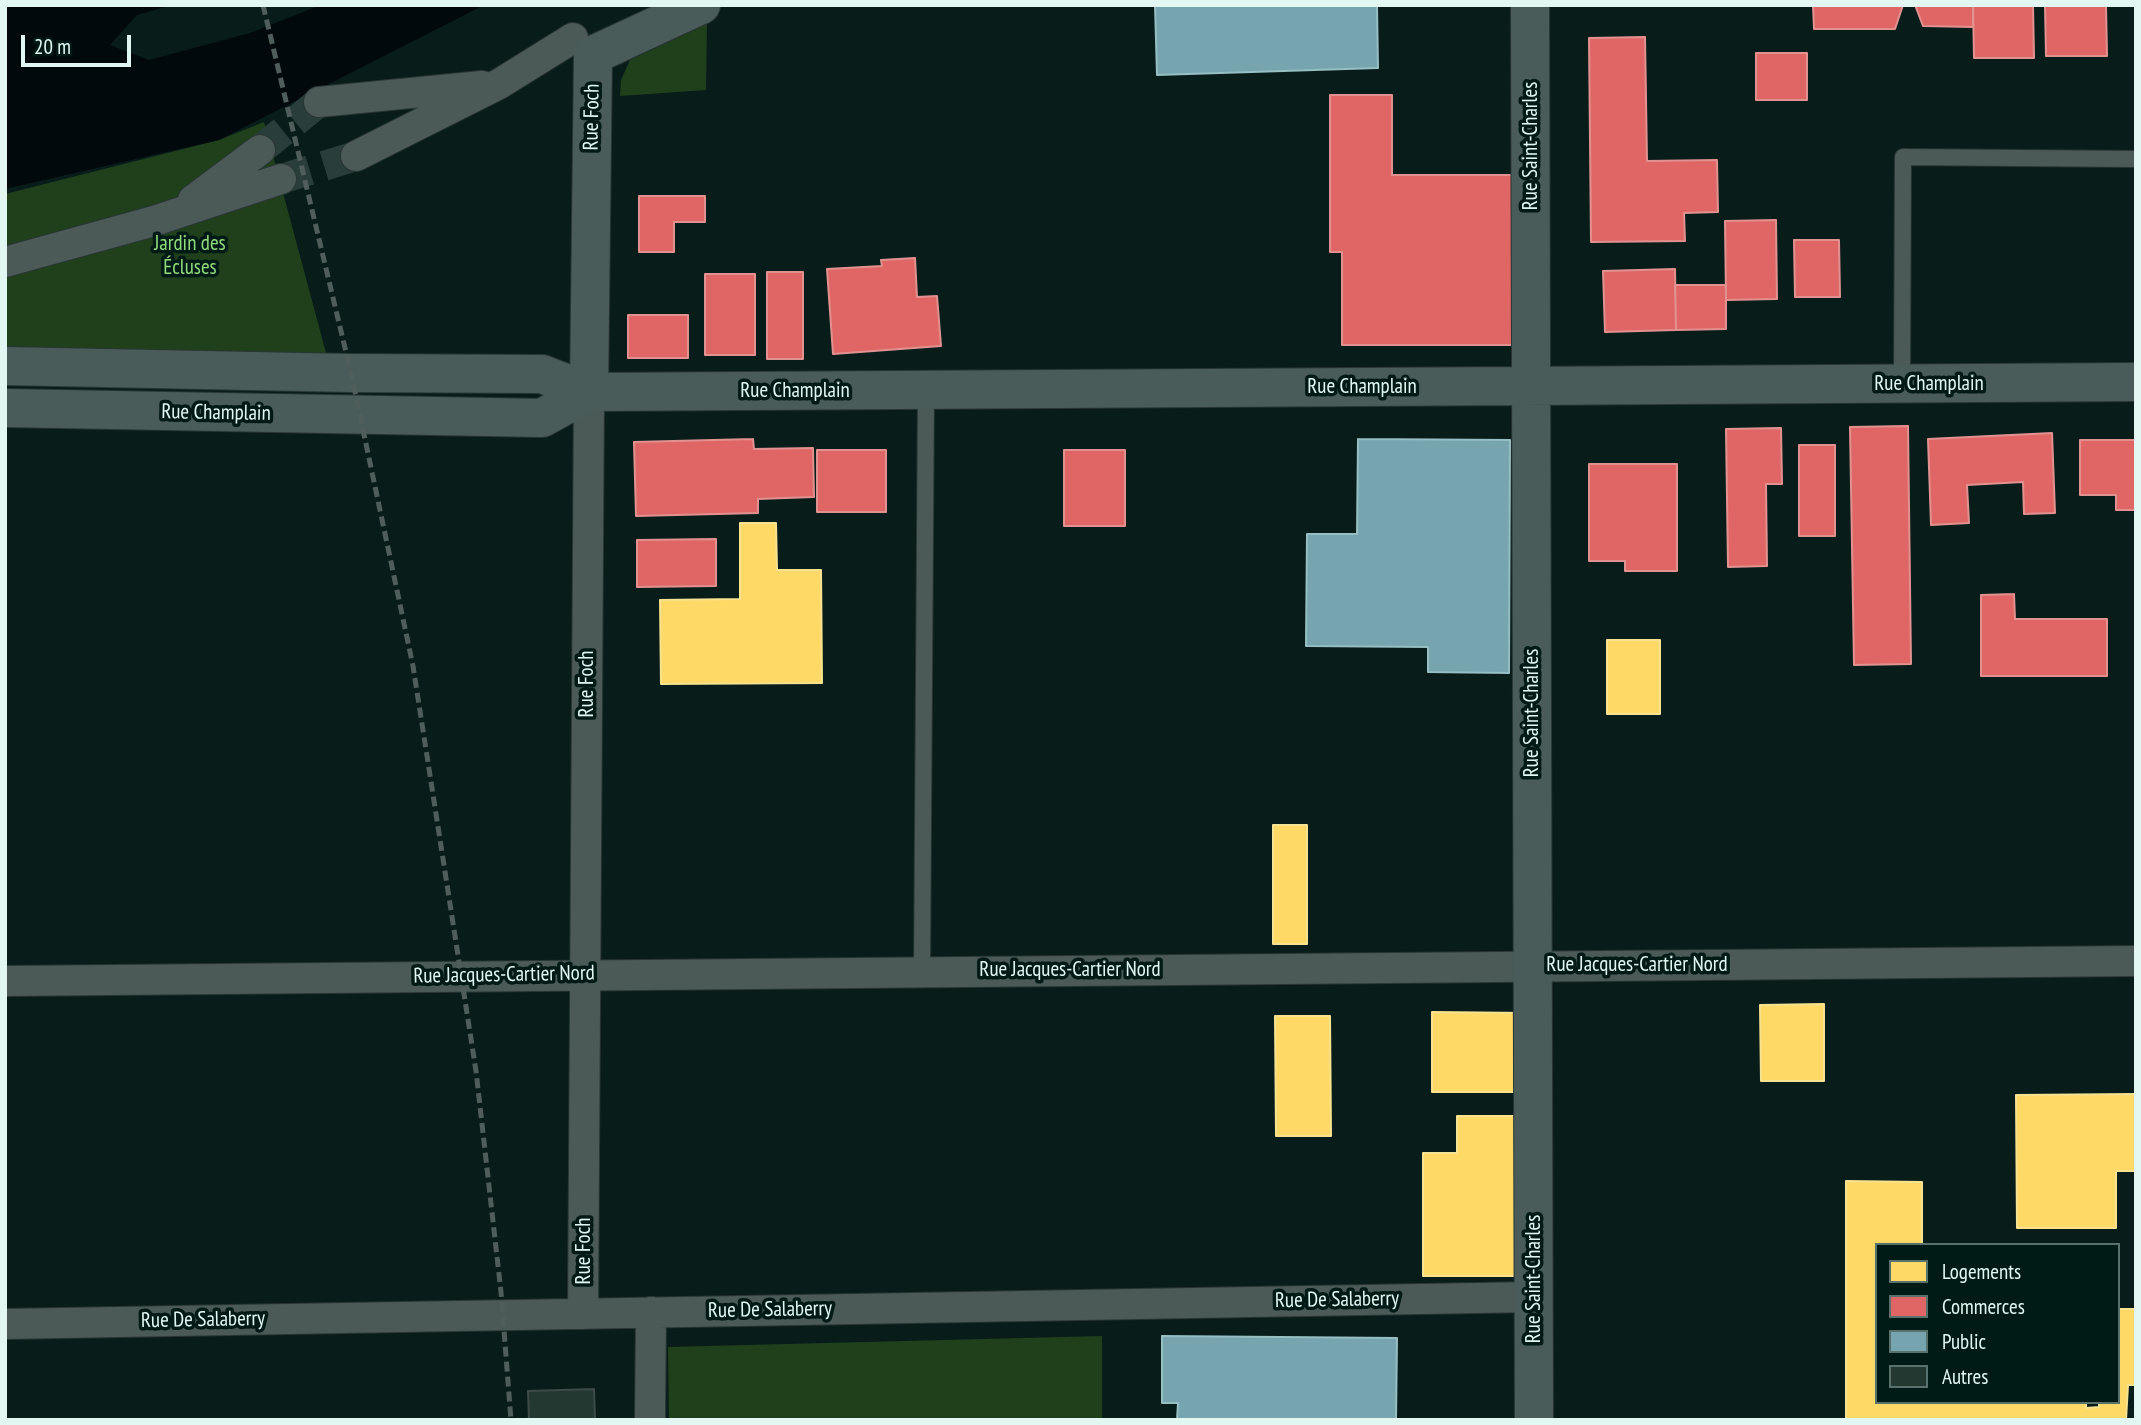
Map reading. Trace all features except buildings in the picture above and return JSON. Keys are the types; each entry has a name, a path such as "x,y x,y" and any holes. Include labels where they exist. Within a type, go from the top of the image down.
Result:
{"street":[{"path":"356,156 499,84 583,46 701,5"},
{"name":"Rue Saint-Charles","path":"1530,5 1534,1420"},
{"name":"Rue Foch","path":"583,46 589,392 583,1314"},
{"path":"319,102 499,84"},
{"path":"173,215 260,150"},
{"path":"5,262 173,215 281,179"},
{"name":"Rue Champlain","path":"5,366 542,374 589,392 2136,382"},
{"name":"Rue Champlain","path":"5,408 542,418 589,392"},
{"name":"Rue Jacques-Cartier Nord","path":"5,981 2136,961"},
{"name":"Rue De Salaberry","path":"5,1324 1534,1297"},
{"path":"650,1420 651,1312"}],"lane":[{"path":"1902,384 1903,158 2136,159"},
{"path":"922,971 926,390"}],"green space":[{"path":"707,24 706,90 620,96 621,80 630,60"},
{"name":"Jardin des Écluses","path":"264,122 329,364 5,357 5,194 219,140"},
{"path":"1102,1336 1102,1420 669,1420 668,1347"}],"shaded area":[{"path":"5,5 172,5 137,15 110,45 149,60 250,33 321,5 484,5 219,140 5,189"}],"tunnel":[{"path":"260,150 319,102"},
{"path":"281,179 356,156"}],"railway":[{"path":"263,5 351,373 413,666 476,1071 501,1292 511,1420"}]}
